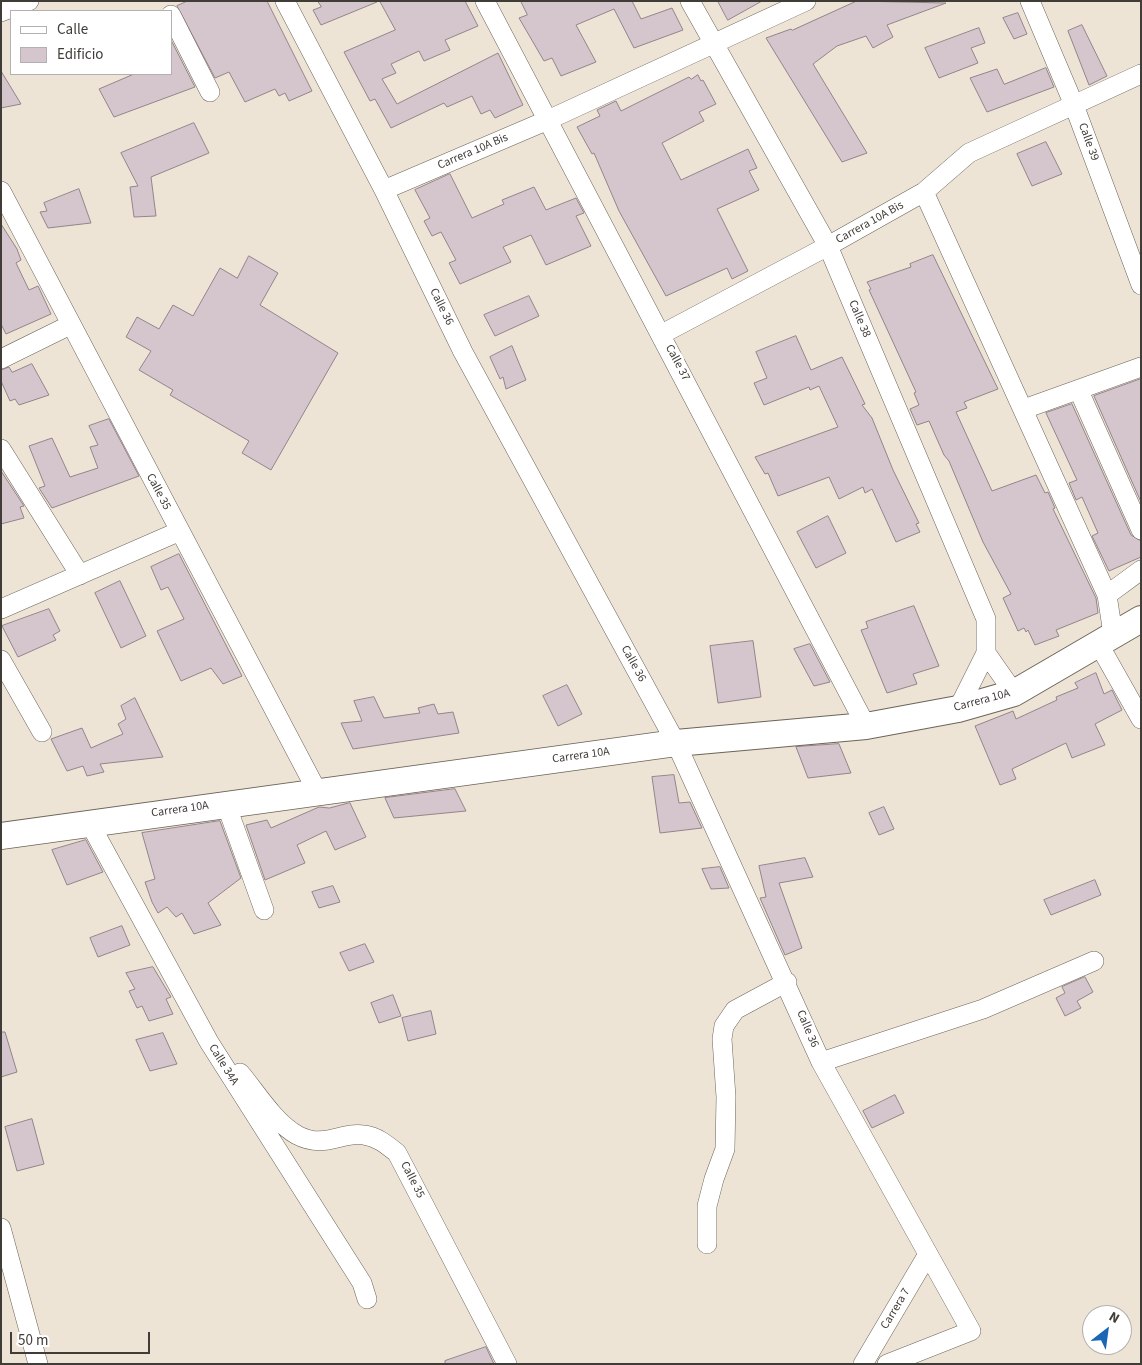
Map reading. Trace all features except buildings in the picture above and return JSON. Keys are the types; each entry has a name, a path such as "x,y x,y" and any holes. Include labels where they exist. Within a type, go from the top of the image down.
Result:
{"street":[{"path":"1,12 29,1"},
{"name":"Calle 36","path":"285,1 384,190 463,352 676,743 822,1062 972,1331 888,1364"},
{"name":"Calle 37","path":"485,1 662,334 866,726"},
{"name":"Calle 38","path":"690,1 828,246 986,619 986,653"},
{"name":"Carrera 10A Bis","path":"384,190 548,120 806,1"},
{"name":"Calle 39","path":"1030,1 1074,105 1141,285"},
{"path":"172,17 210,92"},
{"name":"Carrera 10A Bis","path":"662,334 828,246 924,192 969,153 1141,74"},
{"name":"Calle 35","path":"1,191 317,791"},
{"path":"924,192 1107,595 1106,638 1141,719"},
{"path":"1,359 70,325"},
{"path":"1024,409 1079,391 1141,367"},
{"path":"1079,391 1141,530"},
{"path":"1,449 80,575"},
{"path":"1,609 180,532"},
{"path":"1107,595 1141,570"},
{"name":"Carrera 10A","path":"1,836 676,743 866,726 958,709 1014,693 1141,619"},
{"path":"958,709 986,653 1014,693"},
{"path":"1,660 42,732"},
{"path":"226,804 264,910"},
{"name":"Calle 34A","path":"90,824 209,1042 362,1283 367,1299"},
{"path":"822,1062 983,1009 1094,961"},
{"path":"708,1244 707,1206 725,1149 726,1097 722,1039 724,1026 735,1010 787,982"},
{"name":"Calle 35","path":"209,1042 236,1068 281,1123 297,1135 326,1141 362,1134 380,1140 397,1153 507,1364"},
{"path":"1,1228 38,1364"},
{"name":"Carrera 7","path":"863,1364 928,1254"}]}
